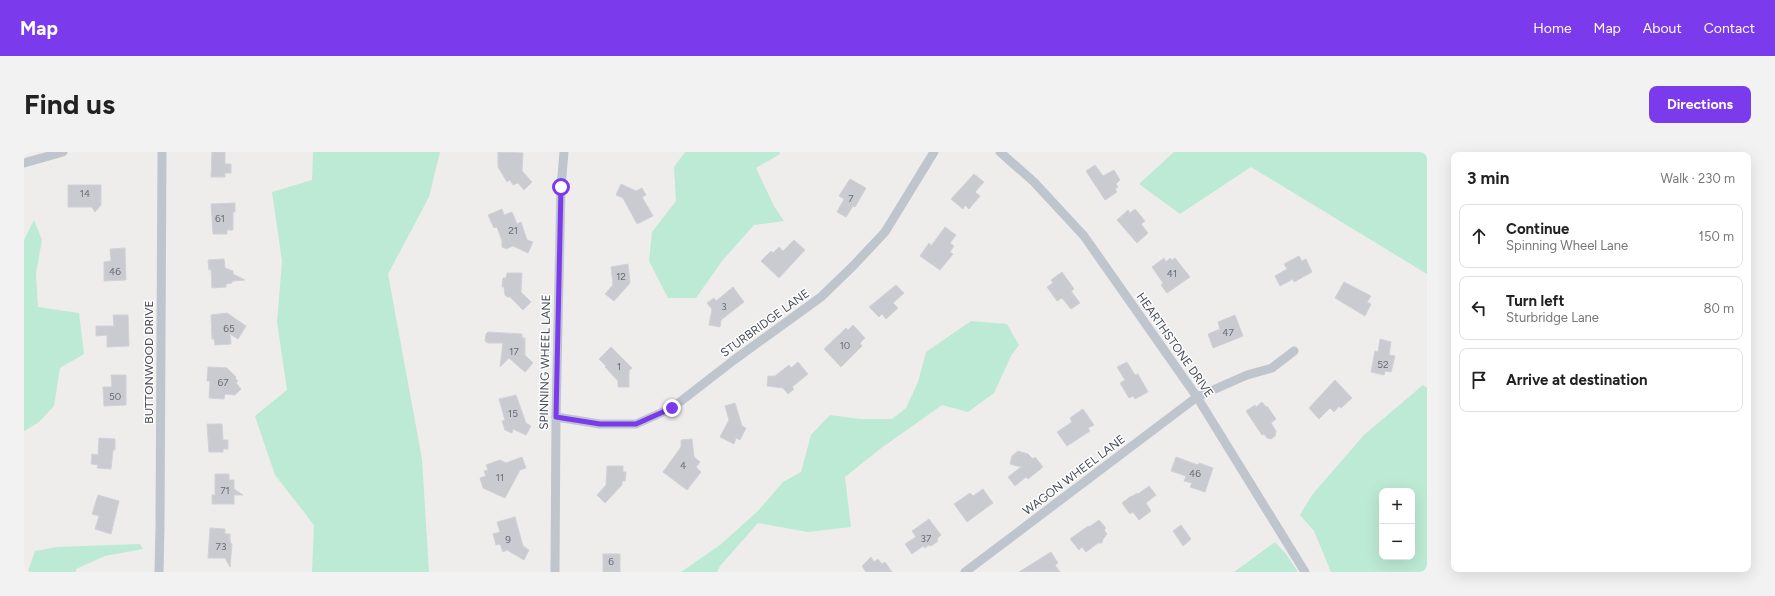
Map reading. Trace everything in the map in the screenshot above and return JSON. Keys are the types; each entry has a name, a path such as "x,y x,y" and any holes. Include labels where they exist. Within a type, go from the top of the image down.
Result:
{"street":[{"path":"24,163 63,152"},
{"name":"BUTTONWOOD DRIVE","path":"159,572 162,152"},
{"name":"SPINNING WHEEL LANE","path":"555,572 556,417 561,187 564,152"},
{"name":"STURBRIDGE LANE","path":"556,417 600,424 636,424 672,408 734,360 821,297 853,266 885,232 934,152"},
{"name":"HEARTHSTONE DRIVE","path":"1000,152 1034,182 1084,236 1198,397 1305,572"},
{"name":"WAGON WHEEL LANE","path":"972,570 1198,397 1247,374 1272,368 1294,350"}],"green space":[{"path":"313,152 440,152 429,197 388,274 422,459 429,572 312,572 314,525 275,475 255,416 287,390 277,322 282,261 272,192 312,180"},
{"path":"685,152 779,152 780,154 756,168 774,206 784,221 754,225 722,261 696,298 668,298 649,261 652,232 676,201 674,167"},
{"path":"1174,152 1427,152 1427,274 1251,167 1180,214 1139,184"},
{"path":"34,220 42,240 36,273 38,307 79,313 84,354 60,368 54,406 39,422 24,431 24,240"},
{"path":"971,321 1007,324 1019,345 1011,356 994,393 968,412 942,405 880,449 845,477 851,527 808,532 758,523 720,566 717,572 681,572 720,545 758,511 783,482 801,472 811,435 830,415 860,419 892,419 906,408 918,382 926,352"},
{"path":"1423,385 1427,388 1427,572 1331,572 1314,531 1300,515 1312,495 1364,435"},
{"path":"1275,542 1286,554 1298,572 1234,572"},
{"path":"140,544 143,549 105,556 76,569 76,572 24,572 28,571 35,551 57,547"}],"building":[{"path":"212,152 225,152 225,164 231,164 231,173 225,173 225,177 211,177"},
{"path":"498,152 523,153 522,171 532,182 524,190 518,183 513,185 510,180 507,182 498,167"},
{"path":"1095,165 1103,176 1114,170 1120,180 1116,184 1118,187 1115,189 1117,192 1105,200 1086,171"},
{"path":"974,174 984,182 975,192 980,196 969,209 965,205 963,209 951,199"},
{"path":"850,179 866,188 855,207 853,206 846,217 837,212 844,199 839,196"},
{"path":"621,184 636,191 642,188 646,195 642,197 653,216 637,224 623,198 616,195"},
{"path":"68,185 101,185 101,205 95,212 92,207 68,207"},
{"path":"235,203 235,212 233,212 233,230 227,230 227,234 213,234 211,204"},
{"path":"502,209 504,215 512,212 517,224 521,222 527,240 533,242 528,253 513,246 506,249 502,247 502,241 497,227 494,228 488,215"},
{"path":"1135,209 1145,221 1141,224 1148,233 1137,243 1117,220 1128,210 1130,213"},
{"path":"945,227 956,235 950,243 954,246 950,252 953,254 940,270 920,256 929,243 931,246"},
{"path":"794,240 805,250 779,278 761,261 771,251 773,253 779,247 783,251"},
{"path":"125,248 126,280 104,281 104,262 111,261 110,249"},
{"path":"1299,256 1302,261 1306,259 1312,272 1294,282 1293,279 1280,286 1275,276 1287,269 1284,264"},
{"path":"1164,258 1166,262 1170,258 1172,260 1175,258 1190,277 1167,293 1161,285 1163,283 1152,267"},
{"path":"224,259 225,268 233,271 233,274 245,280 232,281 232,283 226,284 226,287 212,288 211,269 209,270 208,260"},
{"path":"628,264 630,283 614,301 605,294 613,285 611,267"},
{"path":"1062,272 1074,289 1071,291 1080,303 1071,309 1062,298 1057,301 1047,287 1053,283 1051,280"},
{"path":"507,273 522,273 521,292 531,302 523,310 510,297 505,295 504,287 502,287 503,278 506,278"},
{"path":"1344,282 1371,296 1367,302 1371,304 1365,316 1335,298"},
{"path":"896,285 904,293 893,303 898,308 886,319 882,314 879,317 869,307"},
{"path":"733,287 744,302 721,320 720,327 709,325 712,309 707,303 714,298 716,301"},
{"path":"227,313 246,326 238,339 230,334 231,344 215,345 214,339 212,339 211,315"},
{"path":"113,315 128,315 129,346 107,347 107,335 96,336 96,326 114,326"},
{"path":"1235,315 1243,336 1213,348 1208,334 1220,329 1218,322"},
{"path":"853,325 865,338 860,343 862,346 841,367 824,349 846,328 848,330"},
{"path":"488,332 522,334 522,338 525,338 525,355 533,363 525,372 509,358 500,367 503,343 488,343 485,341 486,334"},
{"path":"1380,339 1391,342 1389,355 1395,356 1391,372 1385,371 1384,375 1371,372 1375,351 1378,352"},
{"path":"611,347 632,368 629,371 629,387 618,387 618,381 599,359"},
{"path":"798,362 808,374 792,387 794,389 788,394 783,388 767,386 768,376 775,376 789,365 791,368"},
{"path":"1127,362 1135,375 1138,374 1148,392 1135,399 1133,396 1129,398 1120,383 1125,380 1117,367"},
{"path":"208,367 227,368 236,377 235,378 238,381 236,383 241,389 235,395 225,394 224,399 209,398 210,381 207,381"},
{"path":"111,375 126,375 126,405 104,406 103,387 112,387"},
{"path":"1335,380 1352,398 1341,408 1339,406 1334,412 1330,408 1319,419 1309,408"},
{"path":"516,395 526,423 531,426 526,435 513,429 512,433 505,430 502,421 505,420 499,399"},
{"path":"1262,402 1266,407 1267,406 1276,419 1271,423 1276,431 1275,436 1271,439 1267,438 1264,434 1262,435 1246,411 1255,405 1256,407"},
{"path":"735,403 742,426 746,428 740,440 736,438 734,444 720,437 729,420 725,406"},
{"path":"1083,409 1094,425 1088,428 1090,431 1067,446 1057,432 1072,422 1070,418"},
{"path":"207,424 222,424 223,440 228,440 228,449 223,449 223,452 209,452"},
{"path":"99,438 115,439 115,450 113,450 111,469 97,468 98,465 91,464 92,454 98,455"},
{"path":"692,439 694,457 700,462 696,467 701,472 687,490 663,472 681,447 681,440"},
{"path":"1018,451 1028,454 1033,459 1035,457 1043,467 1028,479 1026,477 1015,486 1008,477 1021,467 1010,464 1012,456"},
{"path":"522,457 526,468 520,470 505,498 483,488 480,478 486,476 484,471 488,470 486,465 500,460 506,463"},
{"path":"1176,457 1198,465 1199,463 1213,468 1205,492 1190,487 1192,483 1184,481 1186,476 1171,471"},
{"path":"607,466 623,466 623,472 626,472 625,481 622,481 622,485 605,503 597,495 606,485"},
{"path":"215,474 229,474 229,480 234,480 234,489 243,495 234,495 234,504 212,504 212,495 215,495"},
{"path":"1149,486 1156,495 1146,503 1151,511 1139,520 1133,512 1130,514 1122,503"},
{"path":"983,489 993,503 967,522 954,504 970,493 973,496"},
{"path":"98,495 119,501 111,534 95,529 99,516 92,514"},
{"path":"515,517 523,546 529,550 524,560 507,550 503,552 500,544 496,545 493,534 500,532 497,522"},
{"path":"929,519 941,535 937,539 938,541 931,546 929,545 925,548 923,546 912,554 905,544 916,537 912,531"},
{"path":"1099,520 1106,528 1104,530 1107,534 1102,543 1098,543 1086,552 1082,547 1079,550 1070,539"},
{"path":"1181,525 1191,539 1183,546 1173,531"},
{"path":"210,528 225,529 225,534 230,534 230,542 232,544 230,567 225,558 208,558"},
{"path":"1051,552 1058,563 1055,565 1060,572 1019,572"},
{"path":"603,554 620,554 620,572 603,572"},
{"path":"871,557 874,562 878,559 882,564 885,562 892,572 866,572 862,566"}],"route":[{"path":"561,187 556,417 600,424 636,424 672,408"}]}
